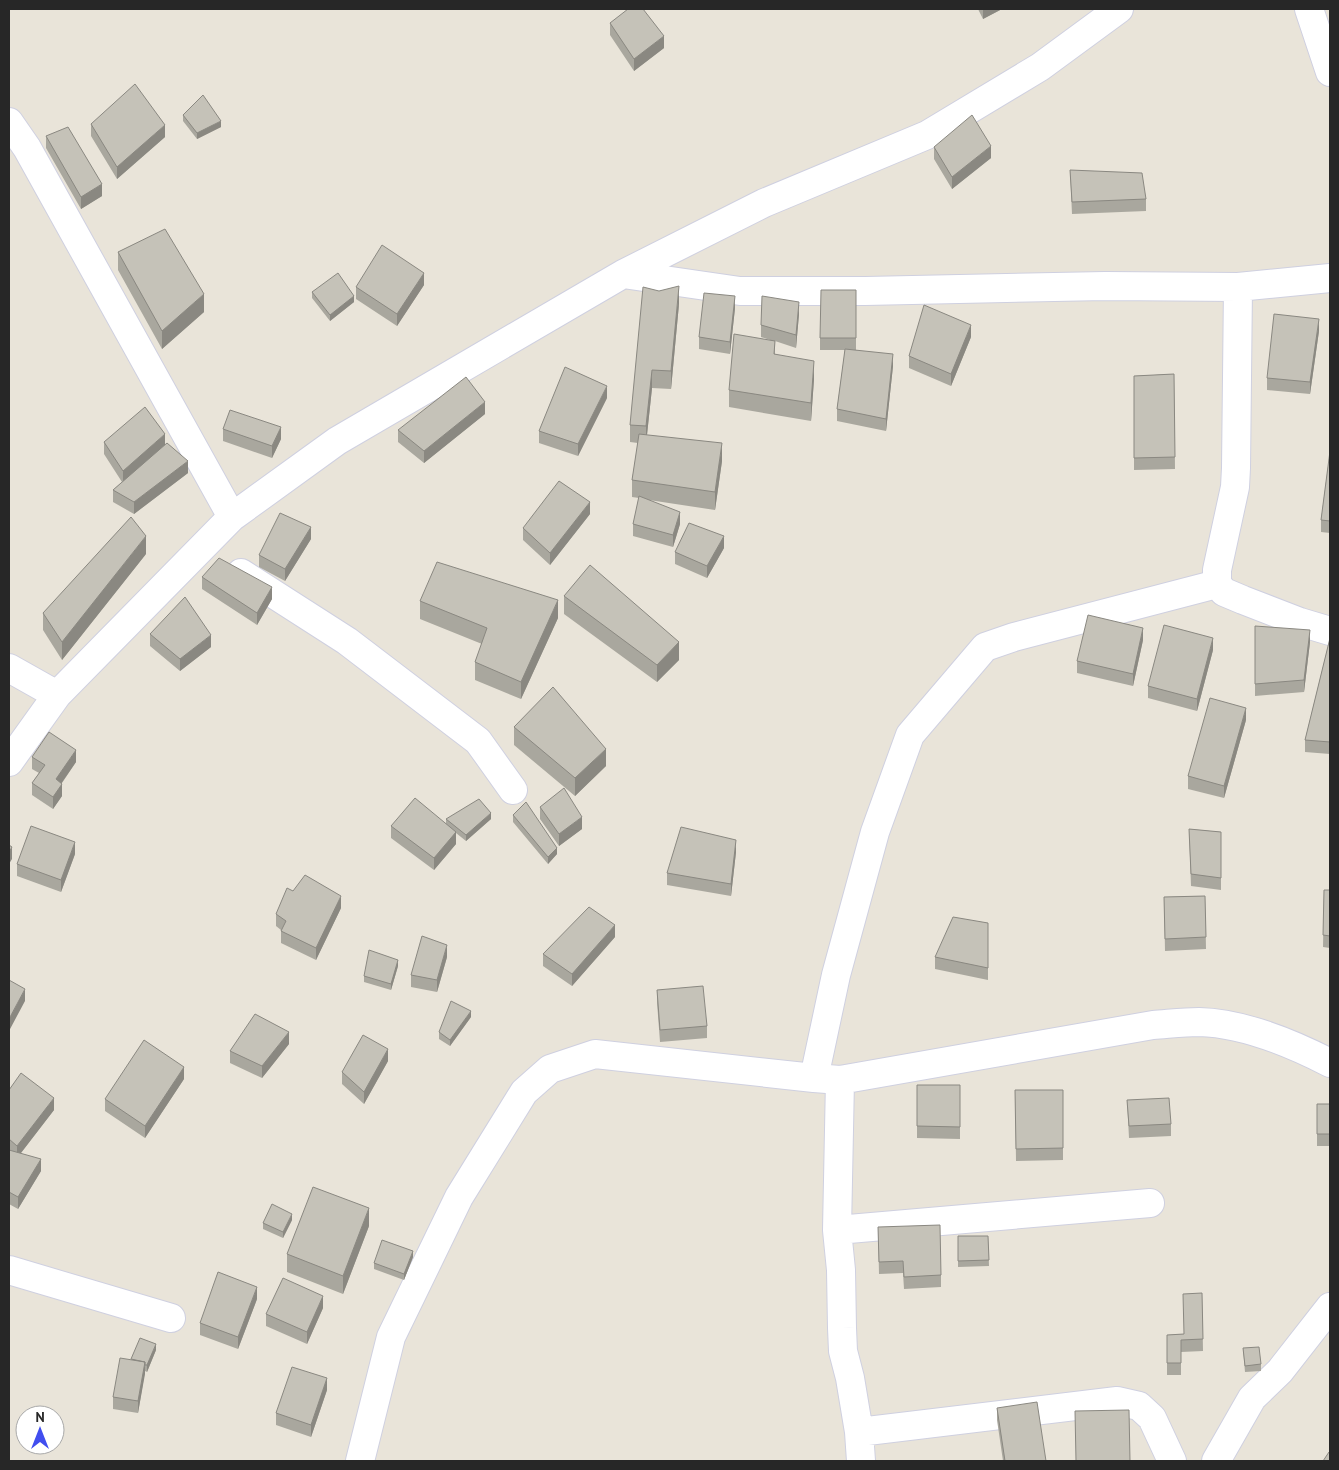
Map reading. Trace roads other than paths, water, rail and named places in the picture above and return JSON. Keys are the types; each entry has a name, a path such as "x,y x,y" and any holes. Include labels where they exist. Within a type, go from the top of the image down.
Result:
{"street":[{"path":"9,762 57,695 232,517 337,441 623,274 764,203 927,135 1040,67 1119,9"},
{"path":"1309,9 1330,72"},
{"path":"9,122 27,148 232,517"},
{"path":"623,274 740,291 865,291 1105,286 1238,287 1330,278"},
{"path":"1238,287 1235,487 1218,570 1217,584 1224,592 1243,600 1300,622 1330,631"},
{"path":"202,548 346,641 478,741 513,790"},
{"path":"862,1461 850,1378 843,1351 827,1079 836,975 875,832 910,735 985,648 1014,637 1217,584"},
{"path":"9,668 57,695"},
{"path":"360,1461 391,1337 459,1198 524,1092 550,1069 595,1054 827,1079 1153,1025 1200,1022 1245,1029 1300,1048 1330,1063"},
{"path":"837,1230 1150,1203"},
{"path":"9,1270 170,1318"},
{"path":"1216,1461 1252,1398 1280,1371 1330,1307"},
{"path":"859,1432 1118,1401 1139,1406 1152,1418 1172,1461"}]}
